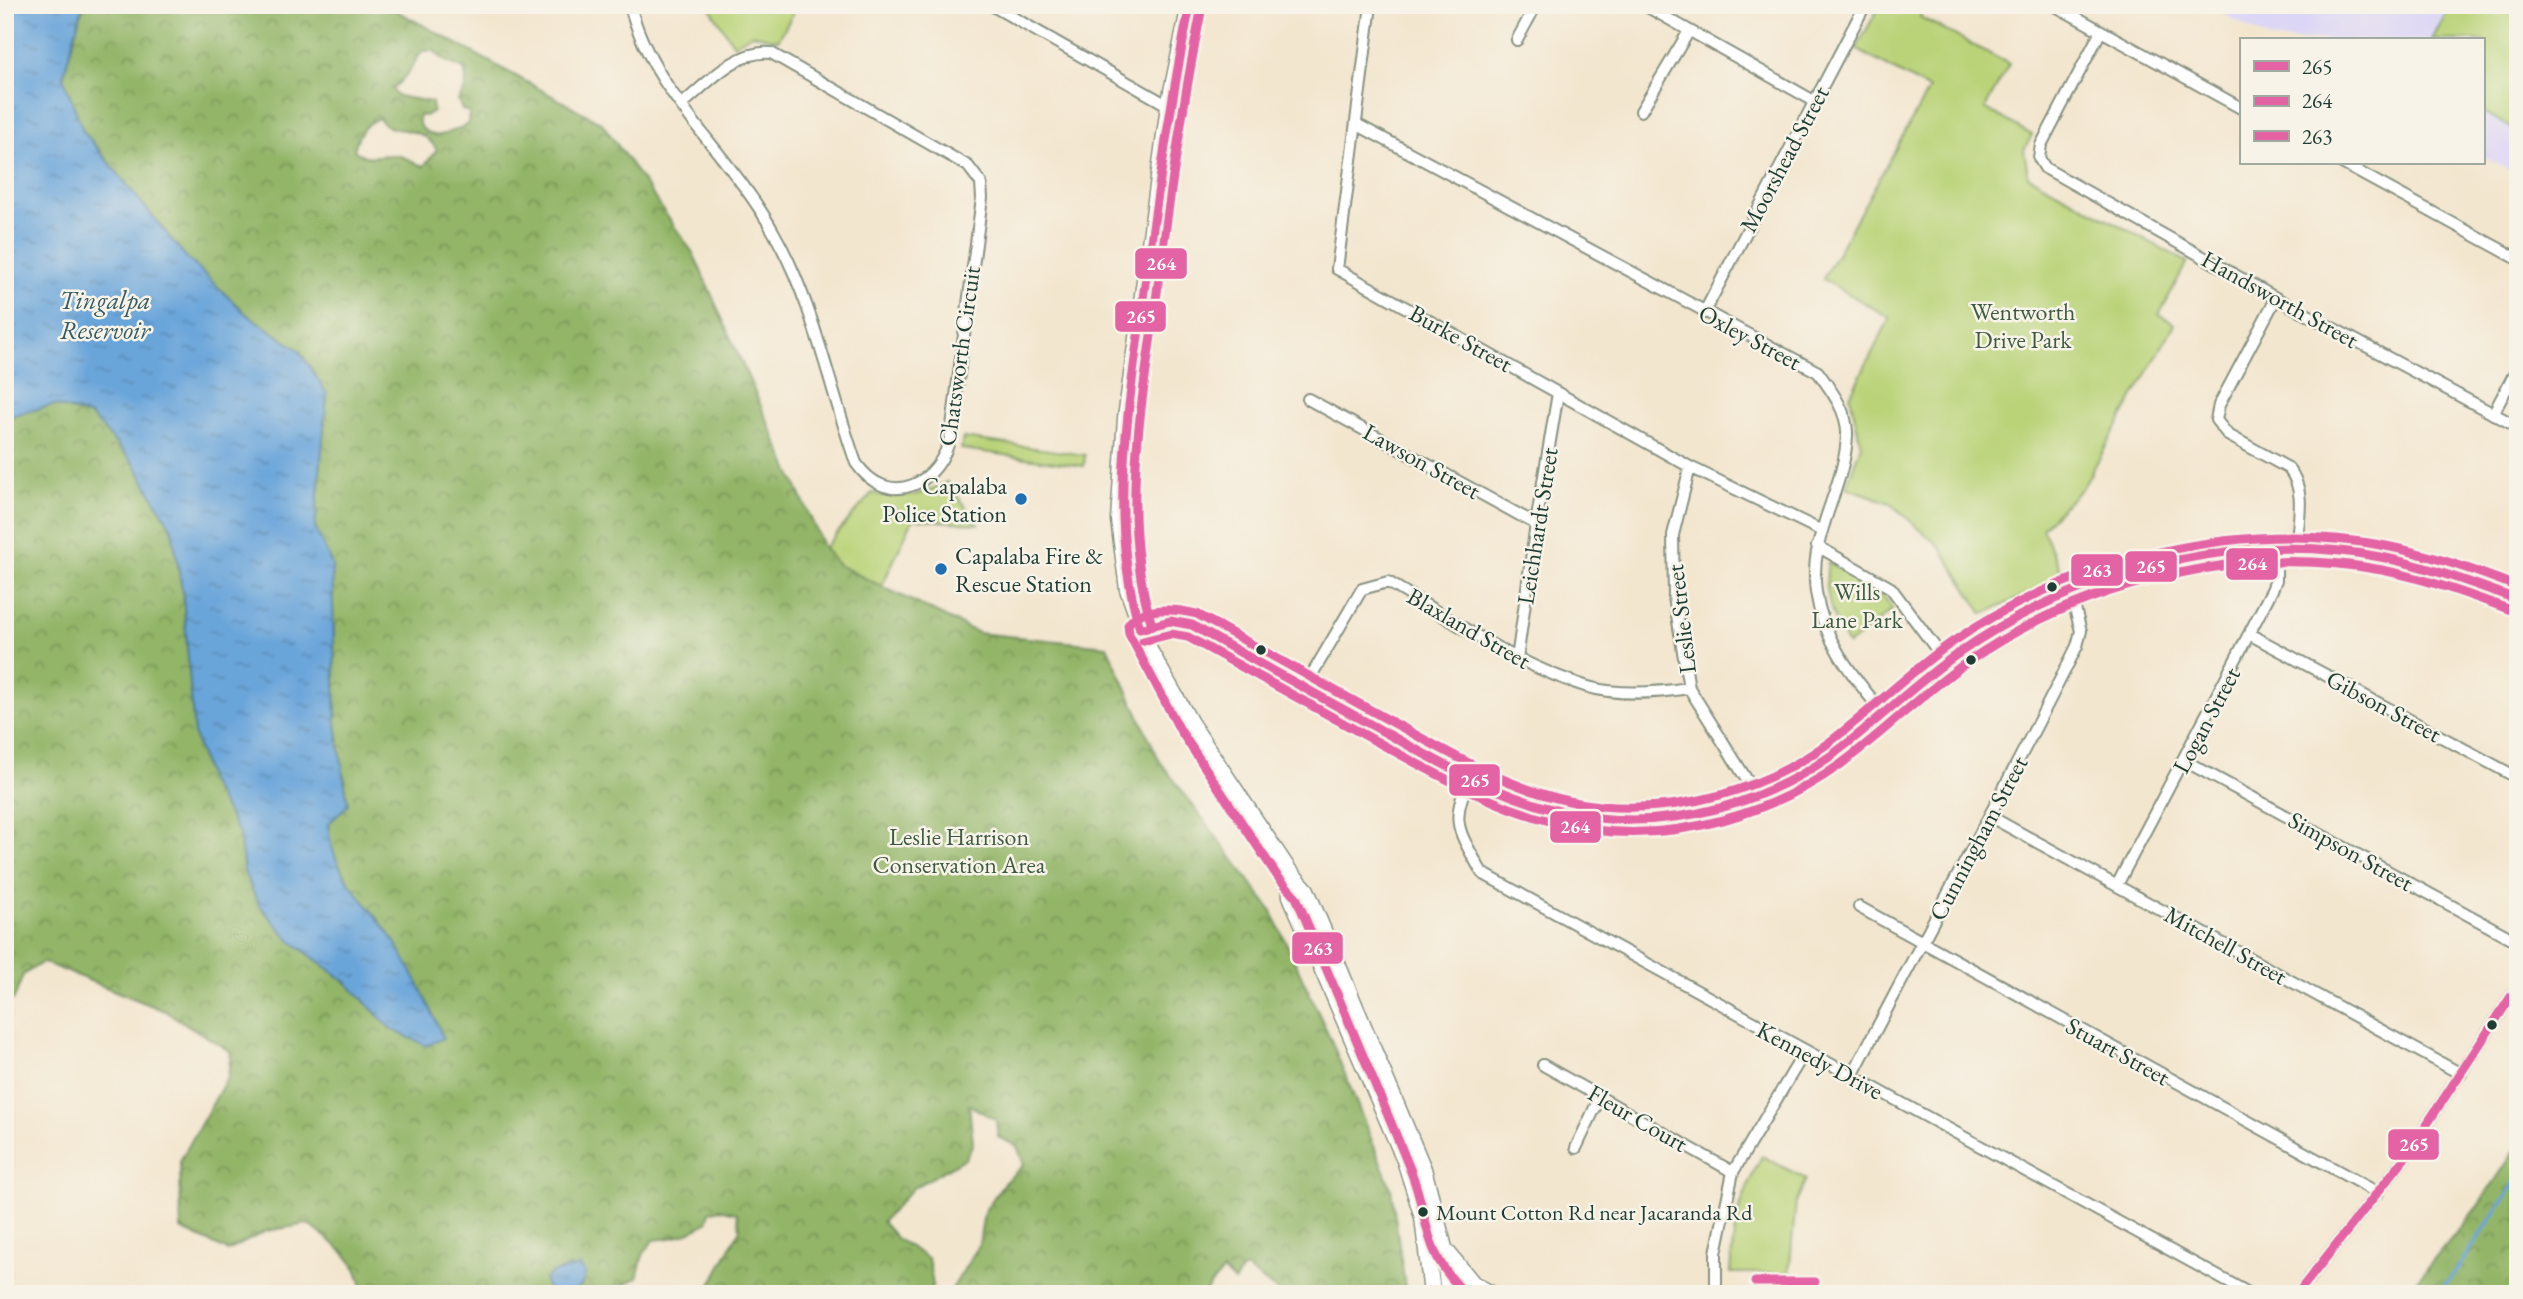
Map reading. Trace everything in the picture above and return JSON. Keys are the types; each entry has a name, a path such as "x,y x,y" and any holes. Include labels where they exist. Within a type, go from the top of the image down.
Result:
{"main road":[{"path":"1190,5 1169,106 1121,468 1122,542 1128,589 1140,629 1190,723 1288,870 1306,890 1423,1169 1444,1248 1449,1294"},
{"path":"1288,870 1291,895 1413,1182 1425,1228 1432,1294"},
{"path":"1444,1248 1457,1268 1473,1284 1491,1294"}],"street":[{"name":"Chatsworth Circuit","path":"630,5 649,55 681,105 756,202 790,265 839,415 861,469 877,484 897,489 917,484 931,475 942,462 951,434 982,198 981,183 968,166 771,53 757,51 743,55 681,105"},
{"path":"991,5 1169,106"},
{"name":"Burke Street","path":"1371,5 1337,269 1690,467 1820,530"},
{"path":"1517,40 1536,5"},
{"path":"1644,5 1814,102"},
{"name":"Moorshead Street","path":"1704,313 1865,5"},
{"path":"2054,5 2240,107"},
{"path":"1641,111 1689,31"},
{"name":"Handsworth Street","path":"2101,32 2041,145 2039,158 2045,168 2276,298 2518,427"},
{"name":"Oxley Street","path":"1356,124 1818,372 1837,398 1847,433 1841,472 1817,545 1816,592 1829,637 1842,663 1883,713"},
{"path":"2344,164 2518,259"},
{"path":"2276,298 2218,405 2216,420 2228,435 2288,468 2295,476 2300,494 2296,548"},
{"path":"2493,414 2518,368"},
{"name":"Leichhardt Street","path":"1517,659 1558,393"},
{"name":"Lawson Street","path":"1308,399 1536,524"},
{"name":"Leslie Street","path":"1690,467 1673,535 1674,597 1689,688 1757,796"},
{"path":"1817,545 1891,588 1946,662"},
{"path":"1140,629 1170,621 1190,625 1470,778 1533,805 1596,818 1665,819 1757,796 1818,764 1946,662 2017,619 2071,594 2176,560 2233,551 2296,548 2366,555 2435,569 2518,600"},
{"name":"Logan Street","path":"2118,885 2251,635 2276,580 2276,549"},
{"name":"Blaxland Street","path":"1304,688 1362,589 1388,582 1517,659 1590,687 1650,694 1689,688"},
{"name":"Cunningham Street","path":"1852,1076 1920,943 1991,817 2077,646 2081,631 2071,594"},
{"name":"Gibson Street","path":"2251,635 2518,778"},
{"name":"Simpson Street","path":"2185,761 2518,942"},
{"name":"Kennedy Drive","path":"1470,778 1458,803 1457,821 1482,873 1804,1053 1852,1076 2250,1294"},
{"name":"Mitchell Street","path":"1991,817 2461,1074"},
{"name":"Stuart Street","path":"1859,907 2378,1193"},
{"path":"2297,1294 2378,1193 2518,986"},
{"path":"1716,1294 1716,1253 1733,1172 1804,1053"},
{"name":"Fleur Court","path":"1543,1065 1733,1172"},
{"path":"1576,1148 1600,1097"},
{"path":"1755,1294 1815,1294"}],"shaded area":[{"path":"2207,5 2518,5 2518,175 2484,157 2484,38 2267,38"}],"green space":[{"name":"Leslie Harrison Conservation Area","path":"83,5 386,5 602,123 693,253 824,548 838,565 978,633 1107,646 1159,760 1271,910 1331,1040 1391,1188 1406,1294 1281,1294 1246,1268 1241,1270 1235,1282 1223,1271 1206,1290 1207,1294 949,1294 979,1245 984,1212 1003,1184 1024,1165 1017,1146 998,1137 996,1120 969,1105 973,1143 966,1158 913,1188 882,1222 897,1239 928,1258 933,1285 926,1294 706,1294 740,1229 737,1213 719,1209 710,1212 707,1222 688,1233 653,1240 643,1255 637,1278 625,1284 618,1294 571,1294 582,1284 571,1269 560,1270 547,1288 556,1294 361,1294 358,1272 352,1262 308,1224 266,1231 228,1251 181,1229 180,1161 228,1076 231,1052 165,1011 43,962 23,975 14,999 5,1002 5,417 54,405 91,416 134,463 172,529 183,594 194,734 209,781 239,833 244,871 259,905 291,941 345,981 391,1029 388,933 352,890 330,850 328,824 348,805 336,724 332,565 315,527 327,394 299,350 245,313 185,256 83,131 63,77","holes":["422,51 434,51 445,61 464,69 466,86 458,100 462,110 469,112 468,125 442,135 431,134 419,125 419,115 425,116 433,111 432,102 397,96 392,89 406,76","379,118 390,127 422,135 437,150 424,166 397,155 372,157 360,154 354,150 357,140 366,127"]},
{"path":"708,5 798,5 778,40 752,34 734,45"},
{"name":"Wentworth Drive Park","path":"1880,5 1926,5 1920,17 2009,64 1985,108 2032,135 2024,150 2028,176 2187,262 2159,315 2175,324 2083,487 2042,528 2064,578 1983,614 1940,547 1890,503 1846,487 1861,445 1850,396 1890,318 1823,279 1929,89 1856,49"},
{"path":"2451,5 2518,5 2518,118 2512,128 2484,113 2484,38 2433,38"},
{"path":"963,438 1085,455 1084,466 961,449"},
{"path":"947,482 978,524 913,519 881,588 838,565 824,548 872,493 911,495"},
{"name":"Wills Lane Park","path":"1828,563 1877,587 1893,609 1848,645 1830,606"},
{"path":"2518,1146 2518,1294 2406,1294 2478,1206"},
{"path":"1762,1156 1806,1179 1796,1201 1789,1273 1730,1273 1739,1213 1748,1185"}],"water":[{"name":"Tingalpa Reservoir","path":"5,5 83,5 63,77 83,131 185,256 245,313 299,350 327,394 315,527 332,565 336,724 348,805 328,824 336,858 343,872 391,936 425,998 443,1038 427,1046 391,1029 345,981 291,941 259,905 244,872 239,833 209,781 194,734 183,594 172,529 134,463 91,416 54,405 5,417"},
{"path":"580,1266 585,1274 582,1284 571,1294 556,1294 547,1288 545,1279 552,1273"}],"waterway":[{"path":"2437,1294 2456,1271 2518,1179"}],"transit line":[{"name":"265","path":"1140,629 1130,588 1125,546 1123,505 1127,423 1153,225 1190,5"},
{"name":"264","path":"1152,625 1142,585 1137,544 1135,504 1139,423 1171,190 1202,7"},
{"name":"263","path":"1466,1294 1451,1278 1434,1249 1410,1169 1296,897 1278,877 1180,730 1129,634 1128,625 1141,614 1160,610 1197,614 1443,750 1519,786 1573,802 1631,807 1691,802 1748,786 1776,774 1827,744 1935,655 1999,613 2050,588 2159,552 2216,542 2273,537 2330,539 2386,546 2420,554 2518,587"},
{"name":"265","path":"1140,629 1170,621 1192,625 1429,757 1483,784 1511,796 1568,813 1629,820 1690,815 1720,808 1778,786 1832,755 1940,667 2003,625 2054,600 2107,579 2162,563 2218,553 2275,549 2331,550 2420,566 2518,600"},
{"name":"264","path":"1143,641 1171,634 1188,637 1425,768 1507,807 1563,825 1626,832 1659,831 1723,820 1785,797 1841,764 1950,675 2012,634 2060,610 2165,576 2219,566 2274,562 2328,563 2382,570 2416,578 2514,611"},
{"name":"265","path":"2297,1294 2404,1159 2518,986"},
{"name":"263","path":"1755,1282 1815,1282"}],"place":[{"name":"Capalaba Police Station","path":"1021,499"},
{"name":"Capalaba Fire & Rescue Station","path":"941,569"},
{"name":"Mount Cotton Rd near Jacaranda Rd","path":"1423,1212"}]}
